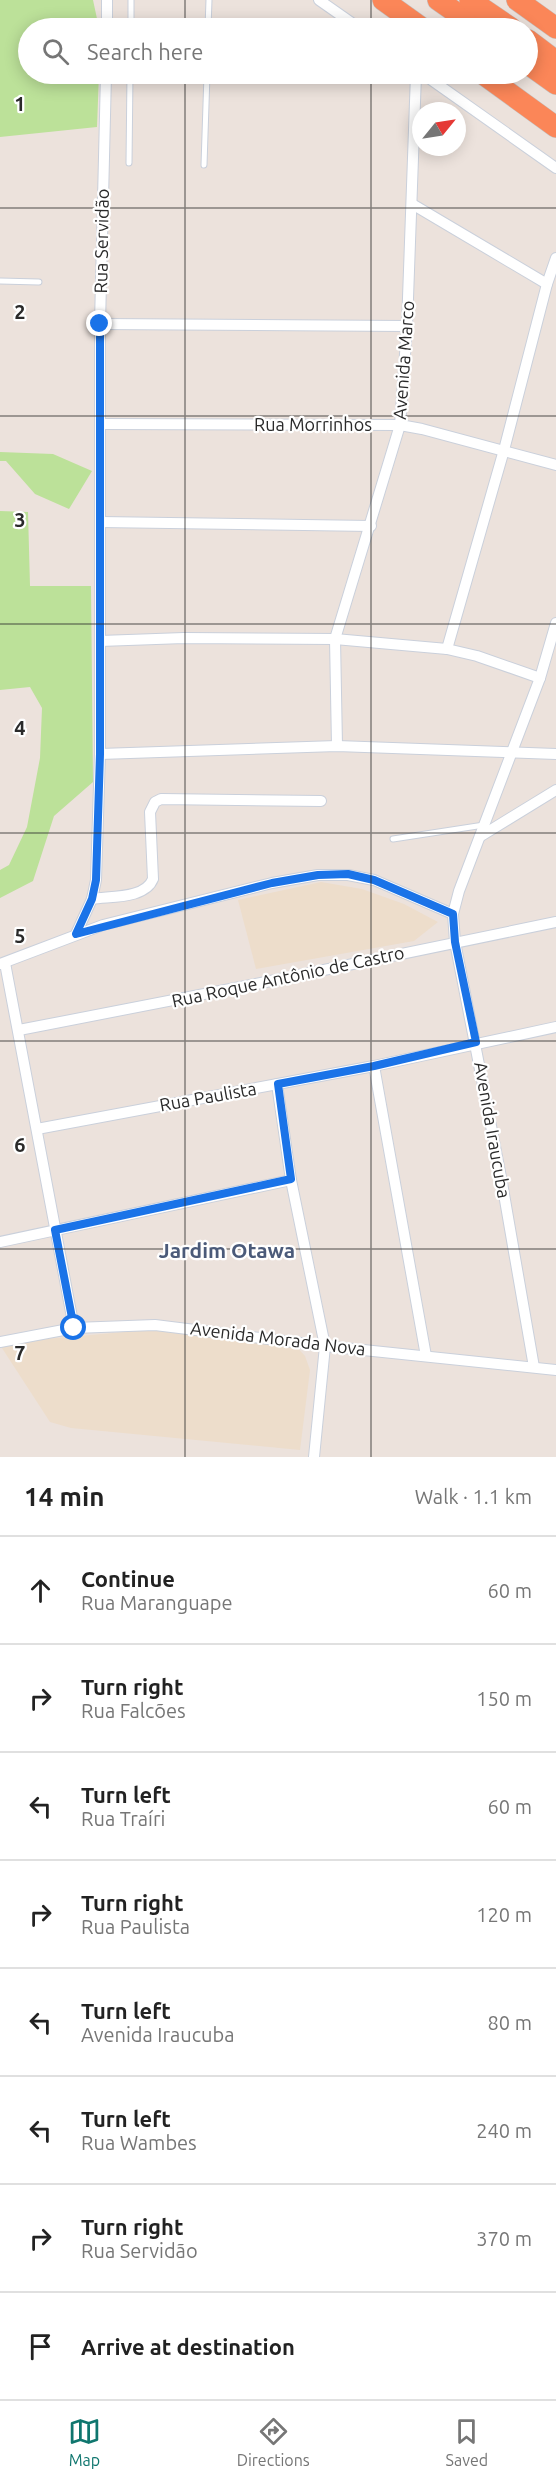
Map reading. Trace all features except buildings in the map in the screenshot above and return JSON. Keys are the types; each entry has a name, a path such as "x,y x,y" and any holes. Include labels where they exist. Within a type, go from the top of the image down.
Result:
{"highway":[{"path":"383,0 408,18"},
{"path":"438,0 464,18"},
{"path":"470,0 496,18"},
{"path":"517,0 556,28"},
{"path":"538,48 556,61"},
{"path":"538,71 556,84"},
{"path":"497,84 556,127"}],"street":[{"path":"107,0 107,18"},
{"path":"319,0 345,18"},
{"name":"Rua Servidão","path":"76,934 92,899 96,880 100,754 102,424 100,324 106,84"},
{"name":"Avenida Marco","path":"338,746 336,639 400,425 407,326 416,84"},
{"path":"437,84 556,168"},
{"path":"412,204 547,284"},
{"path":"447,649 556,258"},
{"path":"100,324 407,326"},
{"name":"Rua Morrinhos","path":"102,424 400,425 556,465"},
{"path":"100,522 370,526"},
{"name":"Avenida Iraucuba","path":"534,1367 476,1042 455,942 453,914 540,678 556,623"},
{"path":"100,641 184,638 336,639 447,649 477,656 540,678"},
{"path":"100,754 338,746 556,754"},
{"path":"481,836 556,790"},
{"path":"92,899 140,892 151,885 153,879 150,812 155,802 161,799 321,801"},
{"path":"74,1328 19,1030 2,963 76,934 272,883 318,875 348,874 374,880 453,914"},
{"name":"Rua Roque Antônio de Castro","path":"19,1030 556,922"},
{"name":"Rua Paulista","path":"37,1129 374,1066 476,1042 556,1027"},
{"path":"374,1066 426,1356"},
{"path":"278,1084 291,1179 325,1346 314,1457"},
{"path":"0,1242 291,1179"},
{"name":"Avenida Morada Nova","path":"0,1342 74,1328 155,1325 325,1346 556,1370"}],"lane":[{"path":"131,0 131,18"},
{"path":"208,18 209,0"},
{"path":"129,163 130,84"},
{"path":"204,165 207,84"},
{"path":"0,281 39,282"},
{"path":"393,839 486,825"}],"shaded area":[{"path":"321,882 362,889 404,904 438,922 414,941 256,969 238,900"},
{"path":"147,1330 295,1345 305,1356 310,1370 300,1450 71,1428 50,1422 0,1345 0,1343"}],"green space":[{"path":"0,0 93,0 97,18 18,18 18,84 99,84 97,127 0,137"},
{"path":"0,452 53,454 92,471 69,509 35,494 6,461 0,461"},
{"path":"0,511 28,512 30,586 91,586 93,782 54,816 33,881 0,898 0,870 9,865 27,827 40,758 42,708 30,687 0,690"}],"district":[{"name":"Jardim Otawa","path":"227,1251"}],"route":[{"path":"74,1328 55,1230 291,1179 278,1084 374,1066 476,1042 455,942 453,914 374,880 348,874 318,875 272,883 76,934 92,899 96,880 100,754 102,424 100,324"}]}
